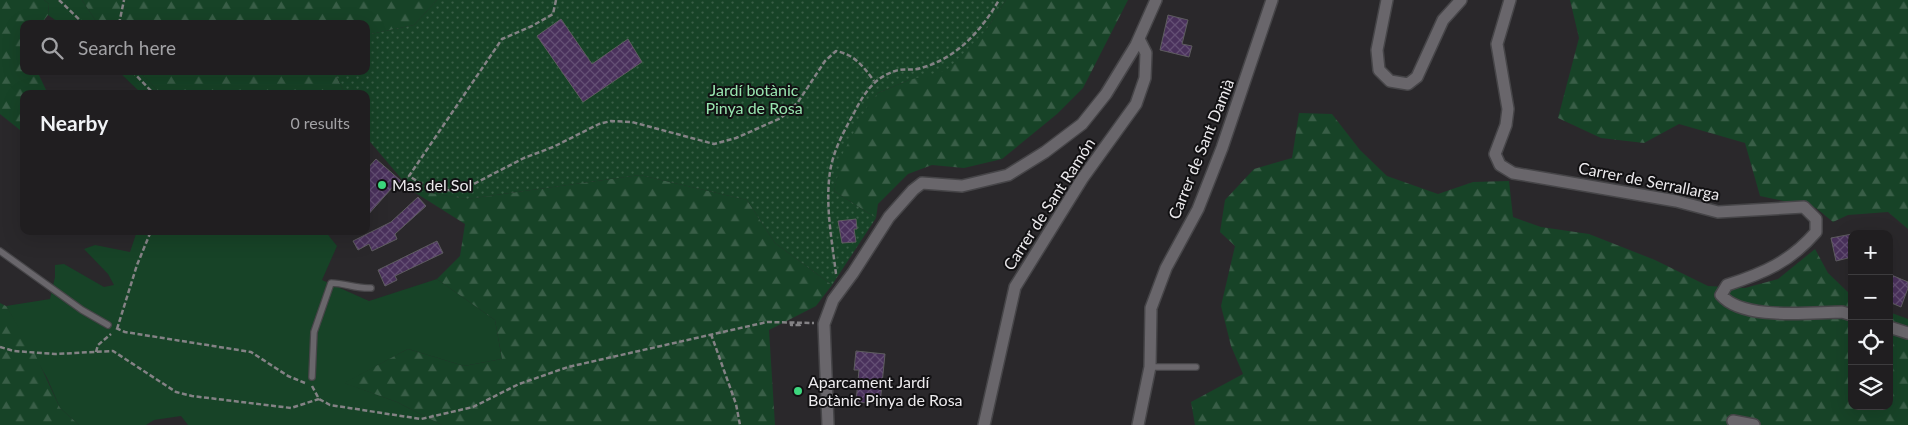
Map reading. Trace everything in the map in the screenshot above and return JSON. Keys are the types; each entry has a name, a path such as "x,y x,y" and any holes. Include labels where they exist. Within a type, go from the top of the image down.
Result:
{"street":[{"path":"828,425 824,324 833,300 888,217 922,183 962,186 1008,175 1045,152 1082,124 1106,94 1139,39 1156,0"},
{"name":"Carrer de Sant Damià","path":"1138,425 1150,367 1151,308 1166,268 1198,209 1222,148 1272,0"},
{"path":"1387,0 1377,50 1379,70 1390,81 1408,84 1417,77 1443,20 1461,0"},
{"name":"Carrer de Serrallarga","path":"1510,0 1497,44 1508,110 1506,125 1495,154 1500,165 1513,173 1676,202 1718,212 1804,207 1816,219 1816,232 1802,249 1766,272 1727,285 1721,295 1728,303 1756,312 1842,312 1848,314"},
{"name":"Carrer de Sant Ramón","path":"984,425 1015,287 1082,179 1136,104 1145,78 1146,53 1139,39"},
{"path":"1893,328 1908,333"},
{"path":"1733,421 1754,425"}],"lane":[{"path":"0,251 82,310 108,325"},
{"path":"312,377 314,332 331,283 342,283 357,289 371,288"},
{"path":"1150,367 1196,367"}],"path":[{"path":"59,0 80,20"},
{"path":"120,20 124,0"},
{"path":"556,0 553,14 532,26 502,39 409,176 433,191 464,188 599,124 611,121 632,122 714,144 736,138 781,118 798,102 825,61 836,51 849,54 862,63 874,81"},
{"path":"838,292 830,220 830,172 840,138 874,81 896,70 920,69 951,56 985,24 999,0"},
{"path":"136,75 150,90"},
{"path":"96,352 98,345 118,328 137,265 149,235"},
{"path":"312,377 312,386 319,399 330,405 420,419 472,407 519,384 568,366 767,322 824,324"},
{"path":"108,325 125,332 177,342 251,352 288,376 312,386"},
{"path":"710,334 736,404 740,425"},
{"path":"0,347 14,351 54,354 113,352 176,392 291,408 319,399"}],"green space":[{"path":"0,0 44,0 49,4 48,15 44,20 20,20 20,75 39,75 46,90 20,90 20,130 0,114"},
{"path":"44,0 82,0 95,20 55,20 48,15 49,4"},
{"path":"82,0 437,0 414,25 370,34 370,20 95,20"},
{"name":"Jardí botànic Pinya de Rosa","path":"437,0 1006,0 986,30 947,70 909,80 878,93 869,103 843,153 834,191 876,218 832,285 775,243 747,200 640,175 467,199 411,190 370,142 370,90 343,90 336,75 370,75 370,34 414,25"},
{"path":"1006,0 1128,0 1083,88 1057,114 1002,159 964,168 932,165 908,174 878,204 876,218 834,191 842,153 869,102 878,93 909,80 986,30"},
{"path":"1570,0 1908,0 1908,229 1888,212 1848,215 1833,222 1816,208 1760,196 1745,143 1679,124 1644,143 1601,138 1558,118 1579,38"},
{"path":"122,75 143,75 157,90 138,90"},
{"path":"143,75 336,75 343,90 157,90"},
{"path":"1299,113 1332,114 1360,150 1387,176 1438,194 1473,182 1509,181 1513,217 1541,227 1589,234 1655,260 1708,286 1745,288 1778,279 1815,249 1828,273 1848,292 1848,410 1893,410 1893,313 1908,319 1908,425 1195,425 1191,402 1243,374 1231,346 1221,306 1235,246 1220,232 1225,200 1254,169 1292,158"},
{"path":"640,175 747,200 775,243 832,285 816,306 769,330 775,425 442,425 397,402 344,383 408,349 464,366 502,359 495,320 437,279 460,256 465,224 411,190 467,199"},
{"path":"136,235 328,235 337,246 322,280 369,301 437,279 495,320 502,359 464,366 408,349 345,383 397,402 442,425 188,425 181,416 154,420 146,425 79,425 60,408 47,378 6,306 50,299 55,277 55,265 64,264 104,287 114,285 108,274 84,249 95,245 130,252"},
{"path":"0,303 6,306 35,354 60,408 79,425 0,425"}],"building":[{"path":"1168,15 1188,20 1182,44 1192,46 1189,57 1160,50"},
{"path":"561,19 592,64 628,39 642,62 583,102 537,36"},
{"name":"Mas del Sol","path":"376,159 401,181 394,190 392,188 370,213 370,166"},
{"path":"418,197 426,206 395,234 397,239 372,251 369,244 358,250 353,241 365,235 370,235 370,232 391,222"},
{"path":"856,219 857,229 854,229 856,242 842,243 838,221"},
{"path":"1848,235 1848,258 1836,261 1831,238"},
{"path":"437,241 443,253 395,276 397,280 385,286 378,270"},
{"path":"1893,276 1908,282 1908,288 1901,307 1893,304"},
{"path":"856,351 885,354 880,404 856,402 859,370 854,370"}],"place":[{"name":"Mas del Sol","path":"382,185"},
{"name":"Aparcament Jardí Botànic Pinya de Rosa","path":"798,391"}]}
